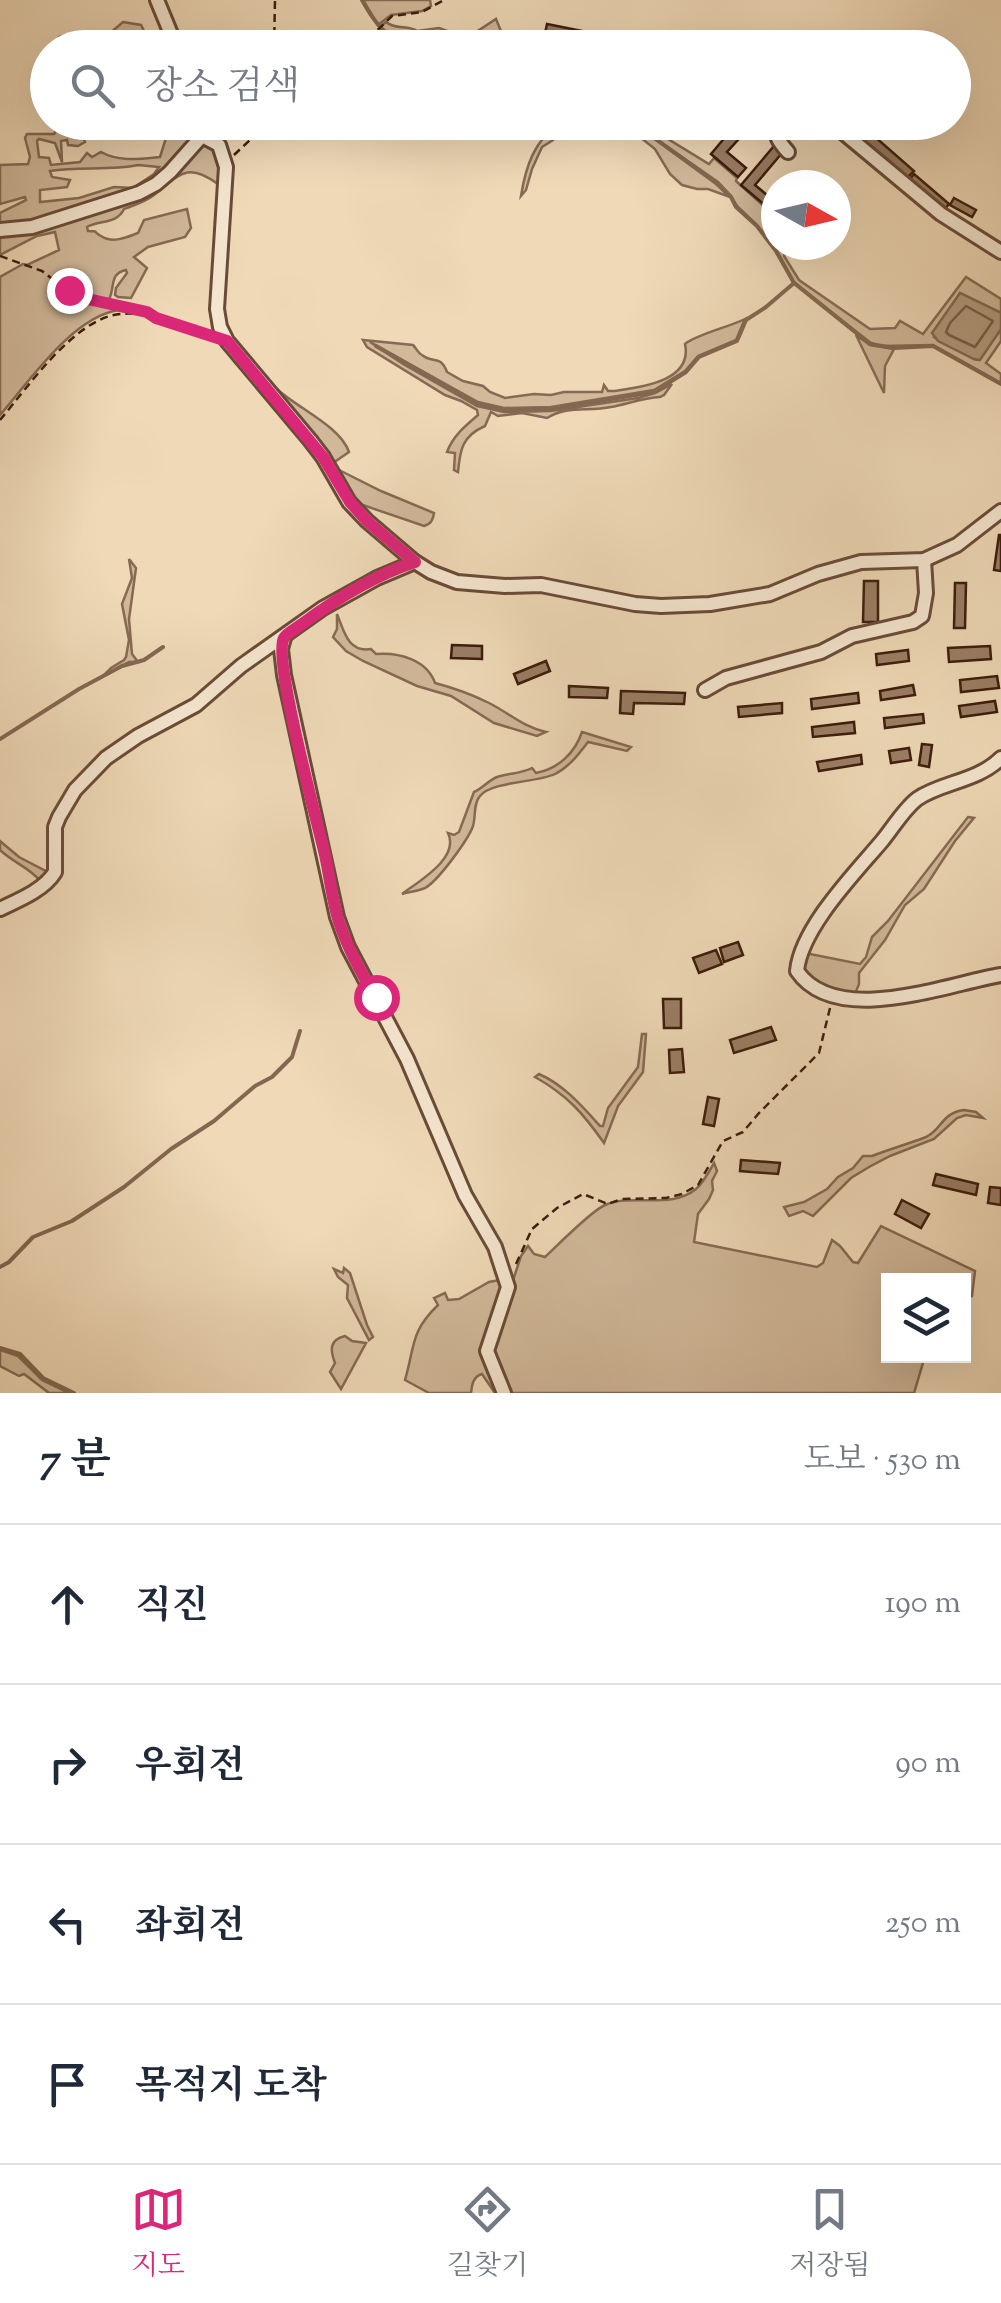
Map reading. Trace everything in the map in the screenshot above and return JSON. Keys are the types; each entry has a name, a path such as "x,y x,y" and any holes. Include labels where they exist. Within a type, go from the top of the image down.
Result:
{"street":[{"path":"157,0 169,30"},
{"path":"0,230 32,227 139,193 170,172 198,140"},
{"path":"210,140 219,145 226,167 218,309 227,341 323,457 350,502 415,562 432,572 456,582 541,586 635,604 679,607 770,594 860,562 924,560 957,545 1001,510"},
{"path":"777,140 788,152"},
{"path":"853,140 941,214 1001,252"},
{"path":"705,690 726,678 821,652 852,636 913,622 922,616 926,593 924,560"},
{"path":"0,910 52,878 55,827 65,805 90,774 124,745 196,704 241,666 344,596 415,562"},
{"path":"284,638 284,676 337,916 348,947 421,1089 466,1195 496,1247 508,1287 487,1352 504,1393"},
{"path":"1001,758 975,775 915,801 832,902 808,939 797,971 812,986 844,999 900,997 1001,976"}],"path":[{"path":"274,0 274,30"},
{"path":"377,30 392,16 422,12 444,0"},
{"path":"226,167 250,140"},
{"path":"0,256 42,271 83,298 147,312 156,318"},
{"path":"0,420 47,362 87,327 117,314 156,318 227,341"},
{"path":"508,1287 532,1229 579,1195 608,1204 622,1199 666,1198 698,1186 723,1140 743,1132 820,1053 833,996"}],"shaded area":[{"path":"363,0 430,0 431,6 391,15 378,25"},
{"path":"496,19 500,30 479,30"},
{"path":"123,22 141,25 144,30 114,30"},
{"path":"386,22 415,30 380,27"},
{"path":"27,134 30,140 38,140 39,157 49,158 51,165 80,162 87,153 92,157 101,152 122,159 160,157 165,140 196,140 155,182 54,217 0,228 0,213 26,200 25,197 0,204 0,165 28,164","holes":["159,167 133,188 114,187 79,198 40,202 40,190 67,187 70,180 52,177 50,171"]},
{"path":"43,140 67,140 61,141 62,162 55,143"},
{"path":"67,140 85,142 78,146 68,145"},
{"path":"542,140 553,140 542,147 521,196 526,174"},
{"path":"644,140 656,140 730,197 682,185"},
{"path":"657,140 670,140 709,164 714,158 737,178 761,204 761,230 718,182"},
{"path":"213,145 221,157 219,227 215,222 218,184 191,172 177,177 147,200 124,209 117,217 87,227 106,238 120,239 138,233 144,220 187,209 191,228 185,237 148,247 134,257 147,268 131,298 115,295 126,270 114,279 107,305 151,315 119,310 85,324 53,353 0,415 0,277 59,250 55,232 37,236 0,255 0,231 138,197 200,146"},
{"path":"782,260 786,260 799,280 870,329 895,328 900,321 923,334 966,277 1001,299 1001,313 960,293 934,337 979,360 1001,329 1001,341 986,363 1001,374 1001,383 933,345 871,343 794,282"},
{"path":"745,319 736,340 698,356 685,371 654,390 551,407 504,408 478,402 370,342 477,406 504,412 551,411 638,398 672,384 660,397 562,412 547,418 522,413 498,416 491,412 485,426 471,434 464,444 458,472 454,470 455,453 447,452 456,436 478,415 477,410 445,395 367,347 363,340 413,345 426,358 442,363 447,372 505,398 602,392 604,385 608,391 615,391 651,384 681,366 685,344"},
{"path":"228,333 270,383 328,426 349,452 330,465 238,352"},
{"path":"856,335 870,345 894,349 885,366 884,393"},
{"path":"334,471 434,513 432,520 424,526 351,501"},
{"path":"129,559 136,568 129,619 132,654 138,662 129,662 103,676 126,657 129,640 122,604 132,578"},
{"path":"337,614 348,639 357,648 411,659 426,668 435,683 476,697 546,732 537,736 494,723 451,696 417,686 363,661 333,637"},
{"path":"582,732 631,747 627,751 588,742 555,774 486,791 476,803 470,832 445,869 425,888 402,894 443,860 450,842 448,833 459,832 474,792 497,777 532,768 536,773 551,768 570,753"},
{"path":"968,817 974,818 924,889 905,905 885,940 859,973 855,994 812,980 804,969 805,953 860,964 872,937"},
{"path":"0,841 19,857 46,871 52,868 41,882 0,850"},
{"path":"642,1034 646,1034 643,1072 618,1106 604,1143 574,1106 535,1077 539,1074 557,1084 603,1126 608,1108 638,1067"},
{"path":"964,1110 983,1118 957,1118 934,1139 890,1156 851,1178 813,1216 803,1211 789,1216 784,1207 804,1202 827,1189 863,1156 926,1137 951,1114"},
{"path":"714,1163 717,1171 713,1190 698,1214 694,1242 817,1267 823,1263 832,1240 858,1263 881,1226 975,1271 971,1296 971,1273 881,1273 881,1363 923,1363 914,1393 508,1393 491,1347 521,1256 528,1246 534,1254 545,1257 605,1205 627,1200 675,1199 699,1187"},
{"path":"344,1268 350,1273 373,1337 369,1340 347,1298 348,1285 334,1269 343,1273"},
{"path":"505,1279 488,1339 502,1393 495,1393 482,1374 474,1381 471,1393 429,1393 405,1380 418,1332 438,1305 434,1298 445,1293 448,1300 459,1299 489,1282"},
{"path":"345,1336 366,1343 341,1389 330,1372 335,1363 332,1346"},
{"path":"0,1350 18,1356 42,1380 69,1393 49,1393 24,1374 19,1376 0,1366"}],"water":[{"path":"960,293 1001,313 1001,329 980,360 938,341 932,333"}],"building":[{"path":"547,24 577,30 546,30"},
{"path":"723,140 738,140 727,152 746,168 738,177 711,154"},
{"path":"863,140 879,140 914,171 907,178"},
{"path":"774,146 782,153 768,170 761,170 755,185 761,190 761,202 741,185"},
{"path":"914,174 949,204 945,209 909,180"},
{"path":"954,198 976,210 972,217 950,205"},
{"path":"1001,535 1001,571 994,570"},
{"path":"864,581 878,581 878,622 863,622"},
{"path":"955,583 966,583 965,628 954,628"},
{"path":"452,645 482,646 482,659 451,658"},
{"path":"990,646 991,659 949,662 948,648"},
{"path":"908,650 909,661 877,665 876,654"},
{"path":"546,661 550,671 518,684 514,674"},
{"path":"997,676 999,688 961,692 960,680"},
{"path":"913,685 915,695 881,700 880,691"},
{"path":"569,686 608,688 607,698 569,697"},
{"path":"621,691 685,693 684,704 634,703 633,714 620,713"},
{"path":"858,693 859,703 812,709 811,699"},
{"path":"995,701 997,712 961,717 959,706"},
{"path":"782,703 782,713 739,717 738,707"},
{"path":"923,714 924,723 885,728 884,718"},
{"path":"854,722 855,733 813,737 812,727"},
{"path":"922,744 932,745 929,767 919,765"},
{"path":"909,748 911,760 891,763 889,751"},
{"path":"861,755 862,764 819,771 817,762"},
{"path":"738,942 743,955 724,962 720,948"},
{"path":"716,950 722,964 699,973 693,958"},
{"path":"663,999 681,999 681,1028 664,1028"},
{"path":"771,1027 776,1040 734,1053 730,1040"},
{"path":"682,1049 684,1072 670,1073 669,1050"},
{"path":"708,1097 719,1099 714,1126 703,1124"},
{"path":"741,1160 780,1163 778,1174 740,1171"},
{"path":"936,1174 978,1184 976,1195 933,1185"},
{"path":"990,1187 1001,1188 1001,1205 988,1203"},
{"path":"902,1200 929,1214 921,1228 895,1214"}],"waterway":[{"path":"362,0 383,30"},
{"path":"657,140 717,183 757,226 794,283 870,344 894,348 933,346 1001,384"},
{"path":"376,346 478,404 504,410 551,409 654,392 686,372 699,357 737,341 746,320 794,283"},
{"path":"0,739 79,689 122,666 144,660 163,647"},
{"path":"0,1267 33,1237 72,1221 124,1187 272,1077 292,1057 300,1031"},
{"path":"0,1348 20,1354 43,1378 74,1393"}],"route":[{"path":"69,290 83,298 147,312 227,341 323,457 350,502 415,562 324,608 284,638 281,649 337,916 348,947 376,997"}]}
